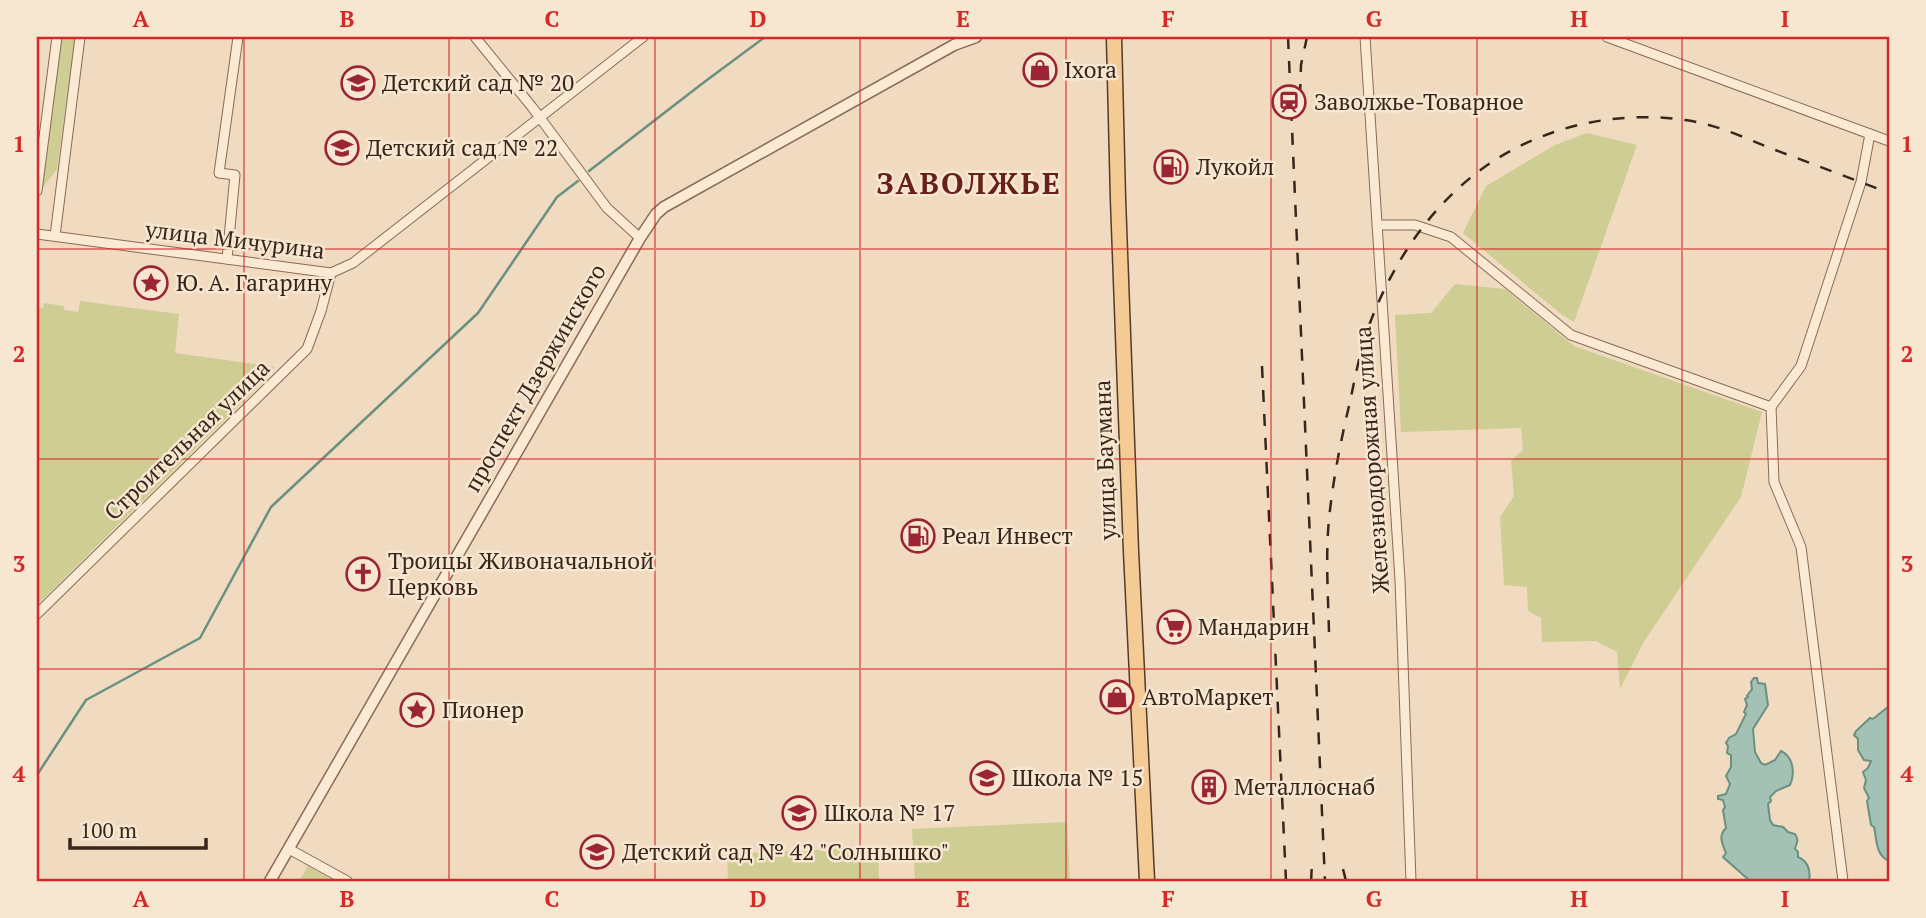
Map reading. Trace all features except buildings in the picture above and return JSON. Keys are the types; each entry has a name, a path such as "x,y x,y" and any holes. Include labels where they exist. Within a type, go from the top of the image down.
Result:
{"main road":[{"name":"улица Баумана","path":"1115,37 1118,213 1147,881"}],"street":[{"path":"37,191 57,37"},
{"path":"55,236 80,37"},
{"path":"227,258 235,175 219,173 238,37"},
{"path":"475,37 540,117 607,208 640,238"},
{"name":"улица Мичурина","path":"37,233 331,273 353,263 643,37"},
{"name":"проспект Дзержинского","path":"270,881 656,214 664,207 954,45 975,37"},
{"name":"Железнодорожная улица","path":"1364,37 1400,580 1411,881"},
{"path":"1607,37 1889,141"},
{"path":"1843,881 1801,547 1774,482 1771,407 1801,366 1861,182 1870,134"},
{"path":"1377,225 1415,225 1451,237 1572,335 1771,407"},
{"name":"Строительная улица","path":"37,614 307,349 331,273"},
{"path":"289,849 347,881"}],"shaded area":[{"path":"61,37 75,37 57,169 41,190"},
{"path":"1587,133 1637,145 1574,322 1463,233 1486,186 1555,145"},
{"path":"1455,284 1505,289 1574,346 1762,412 1741,497 1643,643 1620,689 1617,652 1596,641 1542,642 1541,618 1528,611 1527,587 1504,585 1500,517 1514,496 1511,461 1523,450 1521,428 1401,432 1395,315 1431,313"},
{"path":"80,301 179,314 175,353 275,367 266,379 37,605 37,307 43,308 44,303 64,306 64,310 78,312"},
{"path":"1757,678 1758,683 1765,684 1768,705 1753,729 1755,752 1765,765 1775,760 1781,751 1789,757 1792,766 1790,785 1770,797 1770,820 1773,825 1795,834 1795,849 1798,857 1808,867 1809,881 1750,881 1723,857 1726,853 1721,837 1726,828 1723,810 1725,807 1718,796 1726,794 1730,784 1726,776 1731,767 1731,755 1727,753 1726,743 1736,734 1746,714 1745,699 1752,689 1751,682"},
{"path":"1889,706 1889,861 1879,851 1874,827 1871,825 1867,801 1869,798 1864,788 1866,780 1863,772 1871,761 1864,760 1858,750 1858,739 1854,735 1870,718 1873,719"},
{"path":"1067,822 1070,881 915,881 912,829"},
{"path":"878,847 879,881 728,881 727,854"},
{"path":"308,866 333,880 299,881"}],"waterway":[{"path":"589,171 765,37"},
{"path":"37,775 86,700 200,638 271,507 478,313 557,197 578,181"}],"railway":[{"path":"1288,37 1325,881"},
{"path":"1300,96 1301,65 1307,37"},
{"path":"1329,632 1328,525 1343,432 1366,333 1395,269 1411,244 1428,220 1470,178 1494,161 1539,137 1580,125 1643,117 1696,122 1718,128 1889,193"},
{"path":"1262,366 1286,881"},
{"path":"1311,881 1312,864"},
{"path":"1343,869 1346,881"}],"place":[{"name":"Ixora","path":"1040,70"},
{"name":"Детский сад № 20","path":"358,83"},
{"name":"Заволжье-Товарное","path":"1289,102"},
{"name":"Детский сад № 22","path":"342,148"},
{"name":"Лукойл","path":"1171,167"},
{"name":"Ю. А. Гагарину","path":"151,283"},
{"name":"Реал Инвест","path":"918,536"},
{"name":"Троицы Живоначальной Церковь","path":"363,574"},
{"name":"Мандарин","path":"1174,627"},
{"name":"АвтоМаркет","path":"1117,697"},
{"name":"Пионер","path":"417,710"},
{"name":"Школа № 15","path":"987,778"},
{"name":"Металлоснаб","path":"1209,787"},
{"name":"Школа № 17","path":"799,813"},
{"name":"Детский сад № 42 \"Солнышко\"","path":"597,852"}],"district":[{"name":"ЗАВОЛЖЬЕ","path":"969,184"}]}
